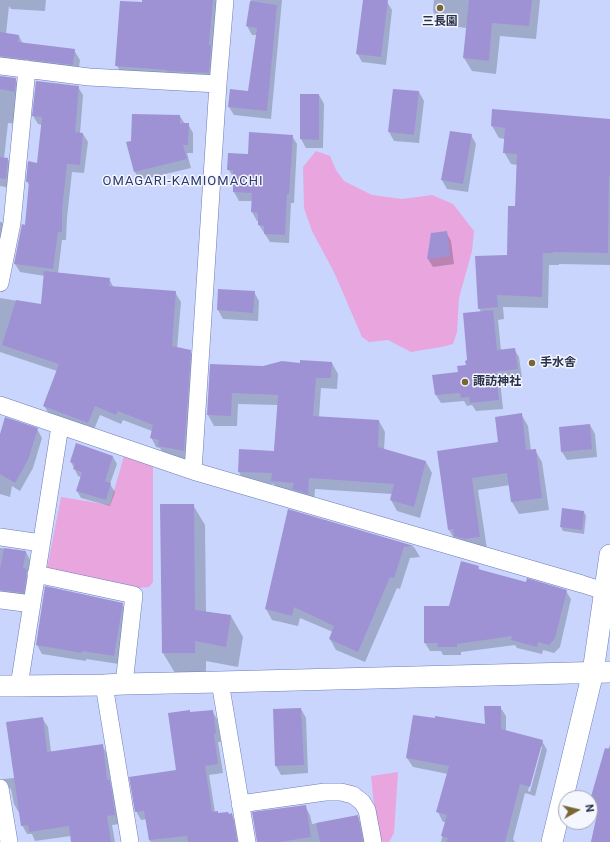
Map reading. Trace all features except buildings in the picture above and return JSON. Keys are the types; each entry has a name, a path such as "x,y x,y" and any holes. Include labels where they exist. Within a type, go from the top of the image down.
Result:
{"street":[{"path":"193,471 218,84 225,0"},
{"path":"0,66 89,77 218,84"},
{"path":"0,284 12,223 27,69"},
{"path":"0,405 193,471 582,584 608,574 601,672 552,842"},
{"path":"60,426 32,604 9,686 114,685 601,672"},
{"path":"0,537 41,543"},
{"path":"36,574 134,595 114,685 130,842"},
{"path":"0,600 32,604"},
{"path":"220,682 246,842"},
{"path":"0,788 9,842"},
{"path":"240,804 325,792 341,792 353,795 362,802 366,810 373,842"}],"shaded area":[{"path":"316,151 330,156 336,170 344,181 372,195 402,199 432,195 453,204 474,231 472,251 459,298 457,332 453,344 411,352 388,340 369,342 362,337 334,272 312,231 304,208 303,167"},
{"path":"124,456 153,464 153,582 149,587 138,588 47,569 61,497 110,505"},
{"path":"398,772 394,833 389,842 378,842 371,776"}],"place":[{"name":"三長園","path":"440,8"},
{"name":"手水舎","path":"532,363"},
{"name":"諏訪神社","path":"465,382"}],"district":[{"name":"OMAGARI-KAMIOMACHI","path":"183,182"}]}
